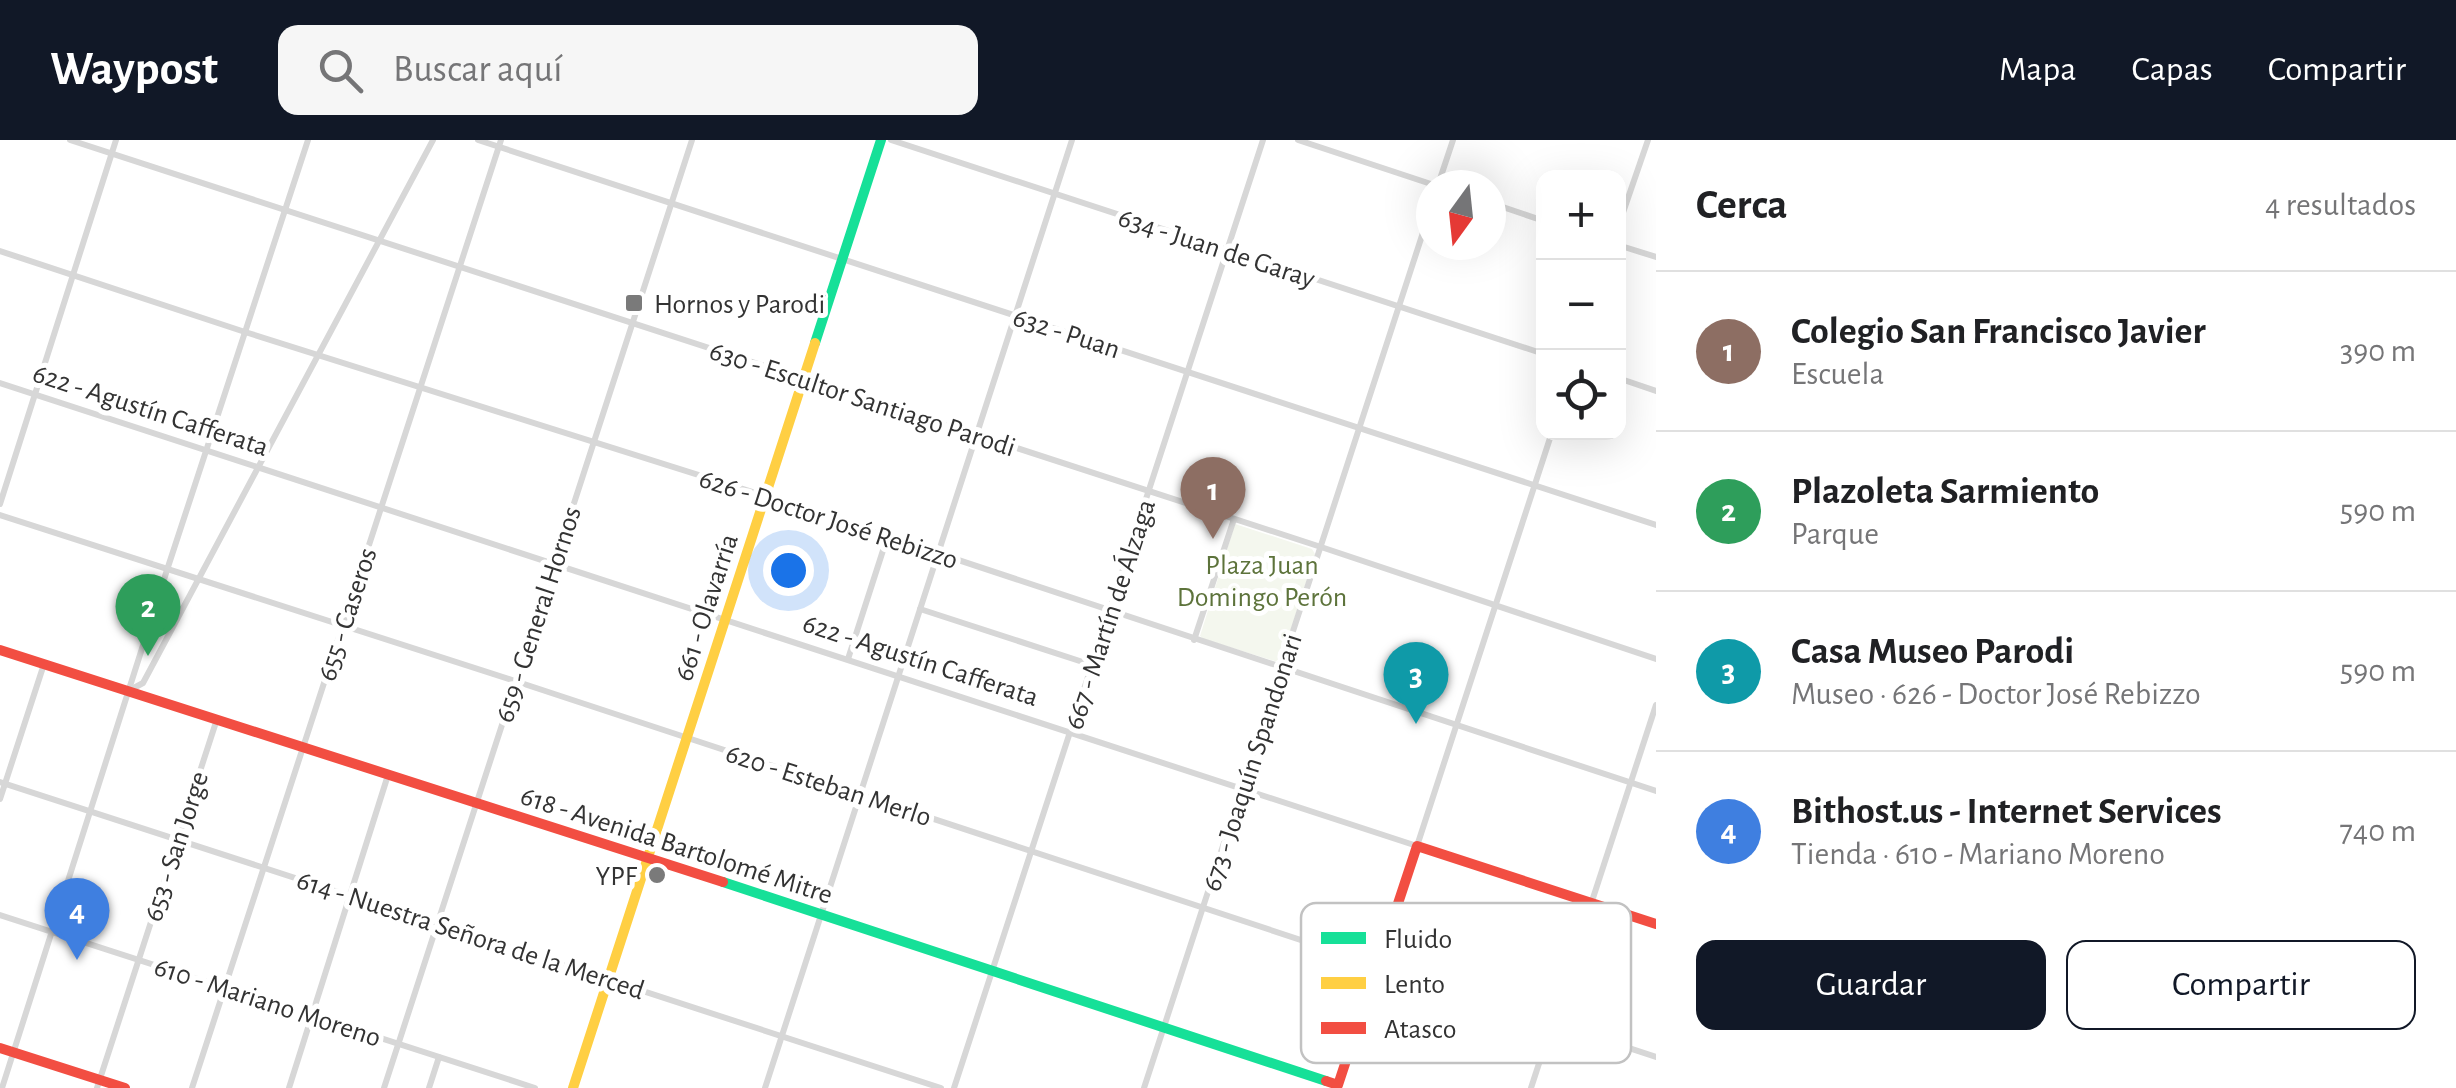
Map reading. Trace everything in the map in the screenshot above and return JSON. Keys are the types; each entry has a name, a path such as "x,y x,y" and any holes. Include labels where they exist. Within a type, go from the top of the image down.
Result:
{"main road":[{"name":"661 - Olavarría","path":"574,1088 881,140"},
{"name":"618 - Avenida Bartolomé Mitre","path":"0,650 993,970 1341,1087"},
{"name":"622 - Agustín Cafferata","path":"1417,846 1592,903"},
{"path":"1398,903 1417,846"},
{"name":"622 - Agustín Cafferata","path":"1631,916 1656,924"},
{"path":"0,1048 98,1084 125,1088"},
{"path":"1341,1087 1348,1063"}],"street":[{"name":"630 - Escultor Santiago Parodi","path":"70,140 1656,658"},
{"path":"0,504 116,140"},
{"path":"2,1088 308,140"},
{"path":"129,690 142,683 433,140"},
{"name":"632 - Puan","path":"478,140 500,143 1656,525"},
{"name":"659 - General Hornos","path":"384,1088 692,140"},
{"name":"634 - Juan de Garay","path":"891,140 1536,351"},
{"path":"764,1088 1072,140"},
{"name":"667 - Martín de Álzaga","path":"954,1088 1263,140"},
{"path":"1298,140 1416,178"},
{"path":"1442,170 1453,140"},
{"path":"1626,204 1648,140"},
{"name":"655 - Caseros","path":"192,1088 500,143"},
{"path":"1506,209 1536,218"},
{"path":"1626,248 1656,258"},
{"name":"626 - Doctor José Rebizzo","path":"0,251 765,496 1656,791"},
{"name":"673 - Joaquín Spandonari","path":"1144,1088 1416,254"},
{"path":"1626,381 1656,390"},
{"name":"622 - Agustín Cafferata","path":"0,383 1417,846"},
{"path":"1417,846 1549,440"},
{"name":"620 - Esteban Merlo","path":"0,515 1301,940"},
{"path":"1194,640 1234,519"},
{"path":"848,659 887,538"},
{"path":"920,609 1092,665"},
{"path":"0,798 44,664"},
{"path":"1592,903 1656,705"},
{"name":"653 - San Jorge","path":"98,1084 217,719"},
{"path":"289,1088 388,775"},
{"name":"614 - Nuestra Señora de la Merced","path":"2,783 942,1088"},
{"name":"610 - Mariano Moreno","path":"0,915 535,1088"},
{"name":"620 - Esteban Merlo","path":"1631,1049 1656,1057"},
{"path":"429,1088 439,1057"},
{"path":"1531,1088 1539,1063"}],"green space":[{"name":"Plaza Juan Domingo Perón","path":"1235,524 1312,549 1315,554 1278,662 1200,636"}],"traffic: fast":[{"path":"815,343 881,140"},
{"path":"723,882 1326,1081"}],"traffic: slow":[{"path":"573,1088 815,343"}],"traffic: jam":[{"path":"0,650 723,882"},
{"path":"1398,903 1417,846 1592,903"},
{"path":"1631,916 1656,924"},
{"path":"0,1048 125,1088"},
{"path":"1326,1081 1338,1085 1345,1063"}],"place":[{"name":"Hornos y Parodi","path":"634,303"},
{"name":"Colegio San Francisco Javier","path":"1213,539"},
{"name":"Plazoleta Sarmiento","path":"148,656"},
{"name":"Casa Museo Parodi","path":"1416,724"},
{"name":"YPF","path":"657,875"},
{"name":"Bithost.us - Internet Services","path":"77,960"}]}
